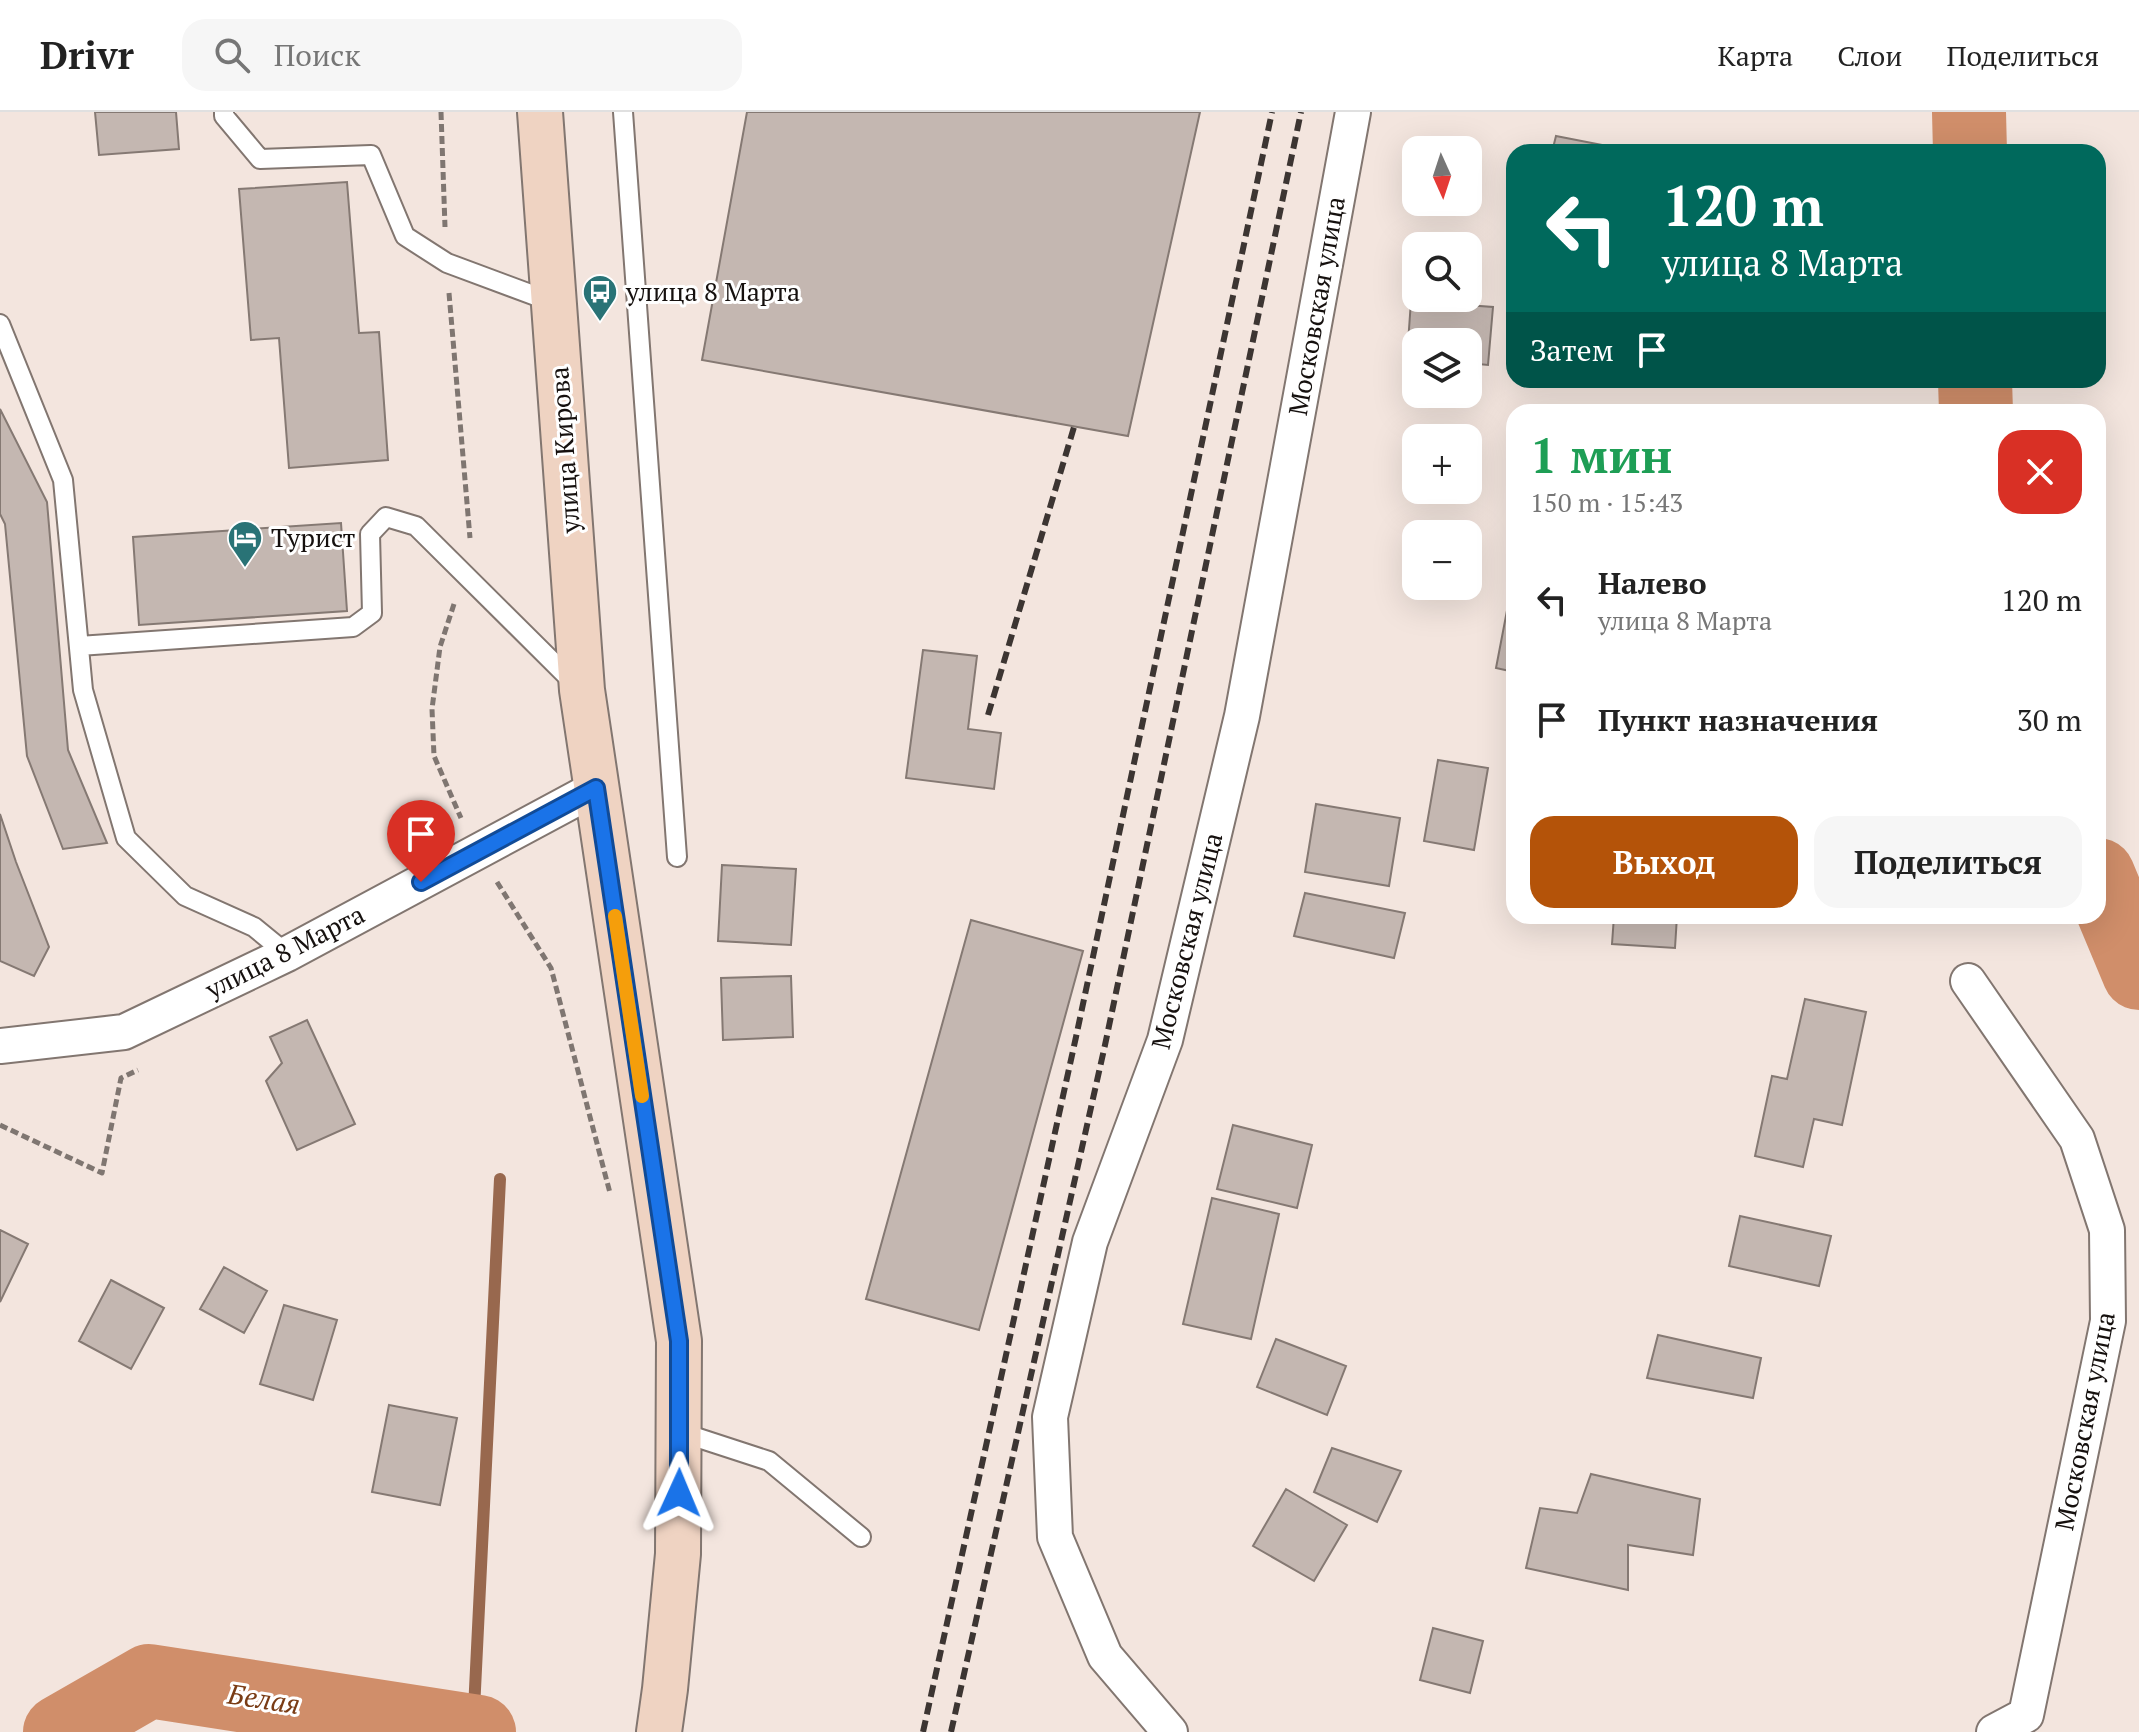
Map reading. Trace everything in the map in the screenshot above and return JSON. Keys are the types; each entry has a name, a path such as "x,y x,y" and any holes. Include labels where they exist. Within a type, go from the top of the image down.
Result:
{"street":[{"name":"улица Кирова","path":"540,112 582,690 679,1341 678,1554 659,1732"},
{"name":"Московская улица","path":"1170,1732 1105,1656 1055,1537 1050,1417 1090,1242 1165,1040 1242,716 1353,112"},
{"name":"улица 8 Марта","path":"0,1046 124,1032 287,954 596,788"},
{"name":"Московская улица","path":"1968,981 2077,1139 2107,1230 2108,1321 2026,1715 1994,1732"}],"lane":[{"path":"224,112 224,116 260,159 371,155 405,236 447,263 555,303"},
{"path":"623,112 677,857"},
{"path":"0,324 63,480 83,690 126,838 185,896 254,927 287,954"},
{"path":"79,646 353,627 372,613 370,534 386,517 416,526 582,690"},
{"path":"680,1432 769,1461 861,1537"}],"path":[{"path":"441,112 447,263 472,556 463,574 440,647 432,709 434,756 475,853 551,968 612,1203"},
{"path":"0,1125 102,1173 121,1078 150,1064"}],"building":[{"path":"95,112 176,112 179,149 99,155"},
{"path":"747,112 1200,112 1128,436 702,360"},
{"path":"1556,136 1597,144 1554,144"},
{"path":"347,182 359,333 379,332 388,460 289,468 279,338 251,340 239,189"},
{"path":"1482,306 1493,307 1488,365 1482,364 1482,328 1409,328 1410,312 1482,312"},
{"path":"0,409 47,502 68,750 107,843 63,849 27,756 5,524 0,514"},
{"path":"341,523 347,611 139,625 133,537"},
{"path":"1506,616 1506,670 1496,668"},
{"path":"923,650 977,656 968,729 1001,733 994,789 906,778"},
{"path":"1438,760 1488,768 1474,850 1424,841"},
{"path":"1316,804 1400,818 1389,886 1305,872"},
{"path":"0,814 49,947 34,976 0,961"},
{"path":"722,865 796,869 791,945 718,941"},
{"path":"1305,893 1405,913 1394,958 1294,936"},
{"path":"971,920 1083,951 979,1330 866,1299"},
{"path":"1613,924 1676,924 1675,948 1612,944"},
{"path":"791,976 793,1037 723,1040 721,978"},
{"path":"1805,999 1866,1012 1842,1125 1814,1119 1803,1167 1755,1156 1772,1076 1787,1079"},
{"path":"307,1020 355,1124 297,1150 266,1081 282,1063 270,1037"},
{"path":"1233,1125 1312,1145 1297,1208 1217,1189"},
{"path":"1212,1198 1279,1214 1251,1339 1183,1324"},
{"path":"1740,1216 1831,1236 1819,1286 1729,1266"},
{"path":"0,1230 28,1244 0,1302"},
{"path":"224,1267 267,1291 244,1333 200,1309"},
{"path":"111,1280 164,1308 131,1369 79,1341"},
{"path":"284,1305 337,1320 313,1400 260,1384"},
{"path":"1658,1335 1761,1358 1753,1398 1647,1378"},
{"path":"1276,1339 1346,1366 1327,1415 1257,1387"},
{"path":"389,1405 457,1418 440,1505 372,1492"},
{"path":"1332,1448 1401,1471 1377,1522 1314,1492"},
{"path":"1591,1474 1700,1499 1693,1555 1628,1545 1628,1590 1526,1568 1540,1508 1577,1513"},
{"path":"1286,1489 1347,1525 1314,1581 1253,1546"},
{"path":"1433,1628 1483,1641 1470,1693 1420,1680"}],"waterway":[{"path":"1969,112 1970,144"},
{"path":"1975,388 1976,404"},
{"path":"2106,894 2139,973"},
{"path":"473,1730 500,1179"},
{"name":"Белая","path":"60,1732 149,1681 479,1732"}],"railway":[{"path":"923,1732 1076,1037 1272,112"},
{"path":"951,1732 1105,1045 1301,112"},
{"path":"988,715 1074,427"}],"slow traffic":[{"path":"615,916 642,1096"}],"place":[{"name":"улица 8 Марта","path":"600,323"},
{"name":"Турист","path":"245,569"}],"route":[{"path":"421,882 596,788 679,1341 679,1493"}]}
